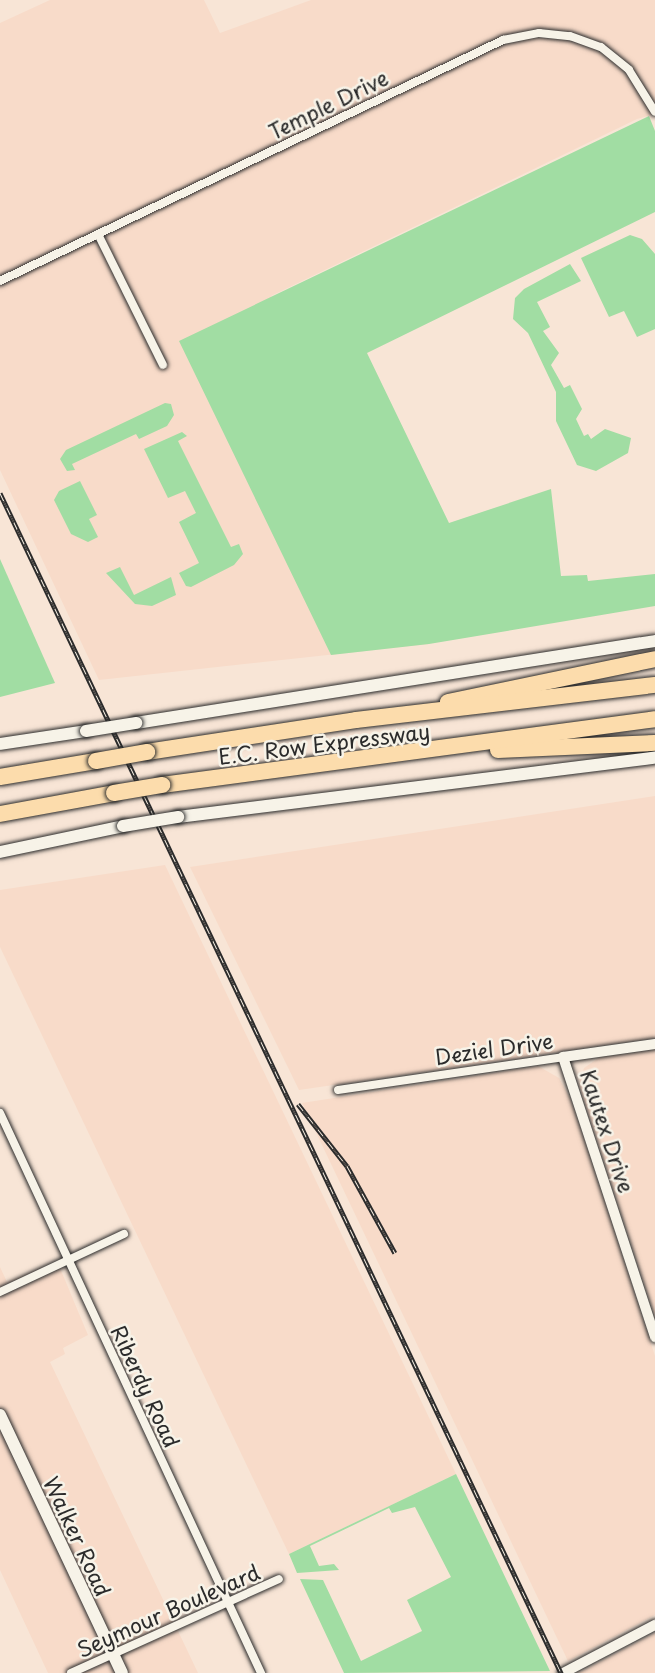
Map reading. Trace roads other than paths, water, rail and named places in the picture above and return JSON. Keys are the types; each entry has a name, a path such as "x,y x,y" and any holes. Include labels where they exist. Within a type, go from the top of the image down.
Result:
{"highway":[{"path":"356,720 655,659"},
{"name":"E.C. Row Expressway","path":"0,777 356,720 655,685"},
{"name":"E.C. Row Expressway","path":"0,814 162,785 655,719"},
{"path":"404,754 655,743"}],"main road":[{"path":"0,744 655,640"},
{"path":"0,852 178,817 655,758"},
{"name":"Walker Road","path":"0,1415 122,1673"}],"street":[{"name":"Temple Drive","path":"0,281 503,40 539,33 570,36 601,47 629,70 655,112"},
{"path":"98,234 163,365"},
{"name":"Deziel Drive","path":"338,1090 655,1044"},
{"name":"Kautex Drive","path":"563,1057 655,1337"},
{"name":"Riberdy Road","path":"0,1113 261,1673"},
{"path":"0,1292 124,1234"},
{"name":"Seymour Boulevard","path":"71,1673 279,1578"},
{"path":"564,1673 655,1625"}],"railway":[{"path":"0,493 561,1673"},
{"path":"298,1104 347,1166 395,1253"}]}
